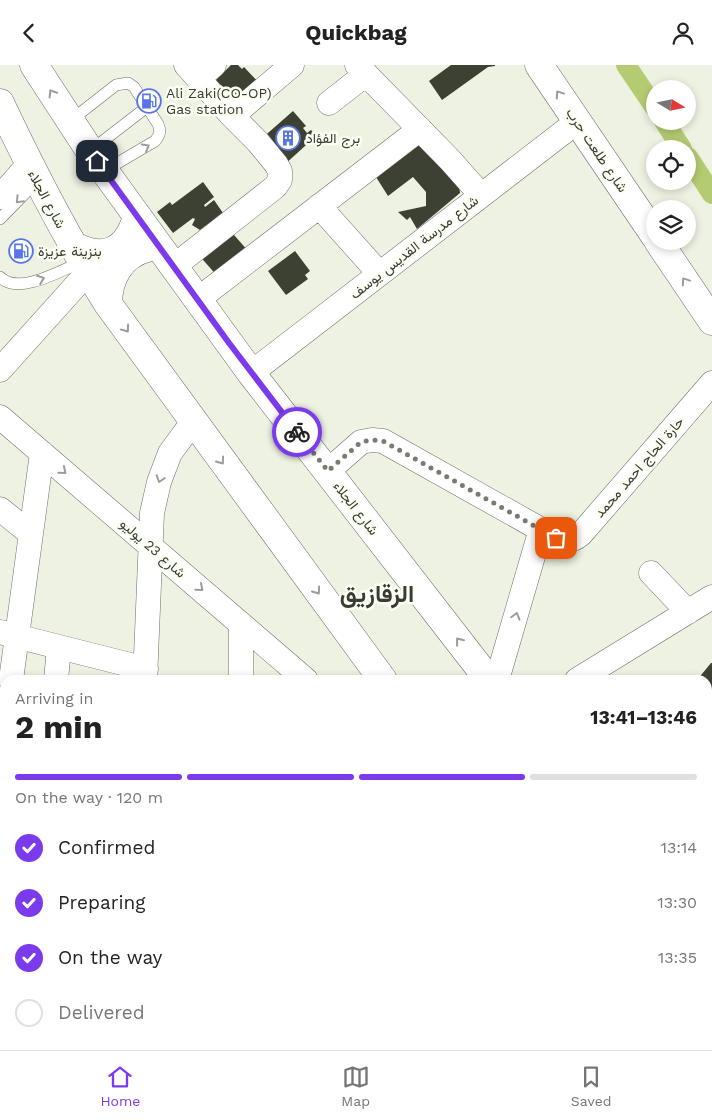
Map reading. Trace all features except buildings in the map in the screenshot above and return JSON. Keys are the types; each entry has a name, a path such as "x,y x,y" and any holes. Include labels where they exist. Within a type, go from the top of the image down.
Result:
{"main road":[{"name":"شارع الجلاء","path":"34,65 69,121 165,257 251,373 485,675"},
{"name":"شارع طلعت حرب","path":"540,65 646,223"},
{"name":"شارع الجلاء","path":"0,103 33,172 80,259 108,304 379,675"},
{"path":"80,259 83,251 98,254 112,251 124,243 133,231 137,217"},
{"path":"108,304 108,290 120,264 131,255 144,249 165,257"},
{"path":"664,250 712,321"}],"street":[{"path":"232,117 292,65"},
{"path":"329,103 362,69 481,195"},
{"path":"165,257 275,187 280,180 280,171 276,163 258,142 232,117 199,70"},
{"name":"شارع مدرسة القديس يوسف","path":"251,373 578,121"},
{"path":"197,299 420,129"},
{"path":"0,197 33,172"},
{"path":"319,206 379,273"},
{"path":"0,370 80,259"},
{"name":"حارة الحاج احمد محمد","path":"328,471 361,442 383,441 562,541 569,541 581,534 712,383"},
{"name":"شارع 23 يوليو","path":"0,417 300,675"},
{"path":"9,635 59,647 145,675 152,513 159,482 170,453 193,422"},
{"path":"11,675 9,635 31,534 42,453"},
{"path":"0,509 31,534"},
{"path":"498,675 541,529"},
{"path":"651,573 688,612"},
{"path":"585,675 712,597"},
{"path":"240,675 241,623"},
{"path":"56,675 59,647"}],"lane":[{"path":"69,121 116,85 128,83 134,87 158,124 159,136 156,141 97,161"},
{"path":"97,161 147,107"},
{"path":"0,219 33,172"},
{"path":"0,277 3,280 15,283 38,281 80,259"}],"waterway":[{"path":"626,65 646,95"},
{"path":"670,130 676,140"},
{"path":"696,169 712,194"}],"way so far":[{"path":"297,432 328,471 361,442 383,441 556,538"}],"place":[{"name":"Ali Zaki(CO-OP) Gas station","path":"149,101"},
{"name":"برج الفؤاد","path":"288,138"},
{"name":"بنزينة عزيزة","path":"21,251"}],"district":[{"name":"الزقازيق","path":"377,594"}],"route":[{"path":"97,161 251,373 297,432"}]}
